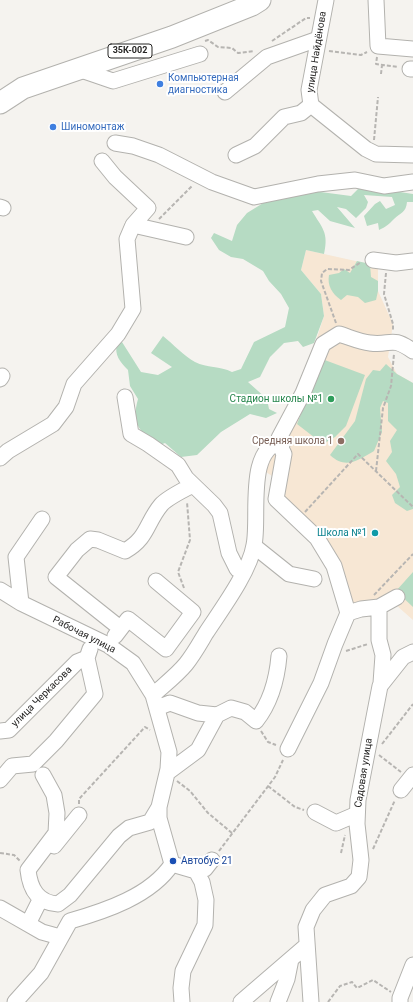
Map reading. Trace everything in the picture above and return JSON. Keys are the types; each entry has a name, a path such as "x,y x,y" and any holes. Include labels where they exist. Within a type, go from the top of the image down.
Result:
{"highway":[{"path":"0,94 19,82 93,56 130,40 185,24 251,0"},
{"name":"35К-002","path":"0,103 23,88 172,37 252,5 260,0"}],"street":[{"name":"улица Найдёнова","path":"326,0 309,90 311,105 366,149 376,154"},
{"path":"376,0 378,46 413,49"},
{"path":"225,92 267,57 317,44"},
{"path":"78,69 113,81 200,54"},
{"path":"236,155 256,146 284,117 300,113 311,105"},
{"path":"116,143 133,146 159,155 202,176 254,197 318,184 355,180 384,186 413,182"},
{"path":"376,154 413,155"},
{"path":"0,458 8,451 53,424 66,407 74,384 118,334 133,309 127,238 137,221 148,208 115,177 102,161"},
{"path":"137,221 186,237"},
{"path":"373,260 396,263 413,261"},
{"path":"283,442 279,438 303,393 323,344 339,334 371,344 393,341 402,344 413,351"},
{"path":"125,397 131,434 178,465 186,478 189,487 220,513 229,553 237,569 244,571"},
{"path":"283,442 281,448 284,454 276,499 299,518 317,538 334,566 354,611"},
{"path":"155,701 186,664 231,596 244,571 254,546 257,520 255,492 261,458 269,446 275,443 283,442"},
{"path":"120,628 56,577 77,550 90,539 98,540 125,551 134,546 143,536 162,504 189,487"},
{"path":"21,603 16,557 42,519"},
{"path":"254,546 289,574 314,579"},
{"path":"108,645 128,619 166,649 193,612 156,581"},
{"name":"Рабочая улица","path":"0,590 21,603 108,645 133,663 155,701 169,752 167,773 159,807 161,828 172,864"},
{"path":"354,611 379,607 396,597"},
{"path":"379,607 379,640 383,655 381,683"},
{"path":"288,749 321,683 332,650 354,611"},
{"path":"0,780 12,766 33,764 56,741 94,694 87,658 94,638"},
{"name":"Садовая улица","path":"311,1002 306,946 306,927 313,910 325,895 351,886 359,877 361,860 357,814 358,800 365,757 381,683 402,657 413,652"},
{"path":"155,701 170,703 198,713 217,715 231,708 245,712 256,721 262,714 274,686 279,656"},
{"name":"улица Черкасова","path":"3,728 77,662 87,658"},
{"path":"167,773 198,750 217,715"},
{"path":"43,775 54,796 57,813 56,833 28,870 33,890 47,903 58,904 70,895 119,836 129,828 150,822 159,807"},
{"path":"402,790 412,776"},
{"path":"315,812 336,823 357,814"},
{"path":"40,854 49,852 79,815"},
{"path":"14,1002 41,973 60,937 70,922 108,910 152,885 164,876 172,864 196,871 205,869 212,860"},
{"path":"182,1002 181,988 183,971 205,925 206,900 202,882 196,871"},
{"path":"28,924 41,898"},
{"path":"0,908 42,932 60,937"},
{"path":"242,1002 306,946"},
{"path":"278,1002 287,979 291,959"},
{"path":"400,1000 413,965"}],"path":[{"path":"317,44 361,55 378,46"},
{"path":"381,74 382,65 412,69"},
{"path":"376,154 374,122 378,98"},
{"path":"137,221 156,222 202,176"},
{"path":"339,334 321,281 322,273 327,269 349,270 363,261 373,260"},
{"path":"376,471 384,408"},
{"path":"299,518 358,454 413,507"},
{"path":"189,487 190,540 178,572 189,609"},
{"path":"354,611 413,554"},
{"path":"332,650 348,651 379,640"},
{"path":"380,746 413,704"},
{"path":"212,860 275,777 288,749 268,742 256,721"},
{"path":"79,815 79,799 145,727 155,733 163,732"},
{"path":"376,752 402,773 412,776"},
{"path":"167,773 190,791 208,813 232,833"},
{"path":"268,786 295,807 315,812"},
{"path":"372,850 402,790"},
{"path":"0,853 14,855 28,870"},
{"path":"328,1002 340,986 352,982 357,988 373,980 400,1000"}],"shaded area":[{"name":"Средняя школа 1","path":"306,250 378,266 378,291 393,324 388,357 397,374 413,383 413,620 396,605 357,617 315,543 298,524 275,478 254,464 278,432 300,391 324,316 321,294 301,270"}],"green space":[{"path":"361,186 413,194 413,202 407,202 406,208 403,212 384,228 379,230 378,223 367,226 364,216 375,204 380,201 386,209 395,205 392,197 364,195 368,202 366,208 356,218 346,209 337,207 355,228 330,221 318,210 312,211 322,226 326,240 324,254 306,250 301,270 321,294 324,316 314,343 303,347 298,341 284,343 270,357 260,377 248,382 267,399 269,409 277,413 266,418 250,414 221,432 197,455 181,457 165,443 157,446 141,431 136,421 135,415 138,399 130,386 128,370 117,355 117,343 122,342 141,372 158,375 172,367 151,353 163,336 195,362 232,372 241,369 254,342 285,327 289,308 281,294 269,281 263,271 243,259 231,257 219,250 211,238 214,233 232,241 237,225 247,213 273,197 313,191 351,196"},
{"path":"357,261 370,264 371,277 378,281 376,300 365,303 358,297 347,295 341,300 331,289 329,275 339,273 344,269 350,273"},
{"name":"Стадион школы №1","path":"322,359 365,375 346,426 335,437 323,444 297,424"},
{"path":"386,364 397,374 413,383 413,509 407,511 395,503 392,495 400,487 396,474 386,461 392,452 390,441 397,430 388,421 388,403 383,401 380,408 382,432 374,451 357,460 347,463 336,460 330,455 355,421 366,379 373,370 380,371"},
{"path":"413,572 413,607 396,591"}],"place":[{"name":"Компьютерная диагностика","path":"160,84"},
{"name":"Шиномонтаж","path":"53,127"},
{"name":"Стадион школы №1","path":"331,399"},
{"name":"Средняя школа 1","path":"341,441"},
{"name":"Школа №1","path":"375,533"},
{"name":"Автобус 21","path":"173,861"}]}
